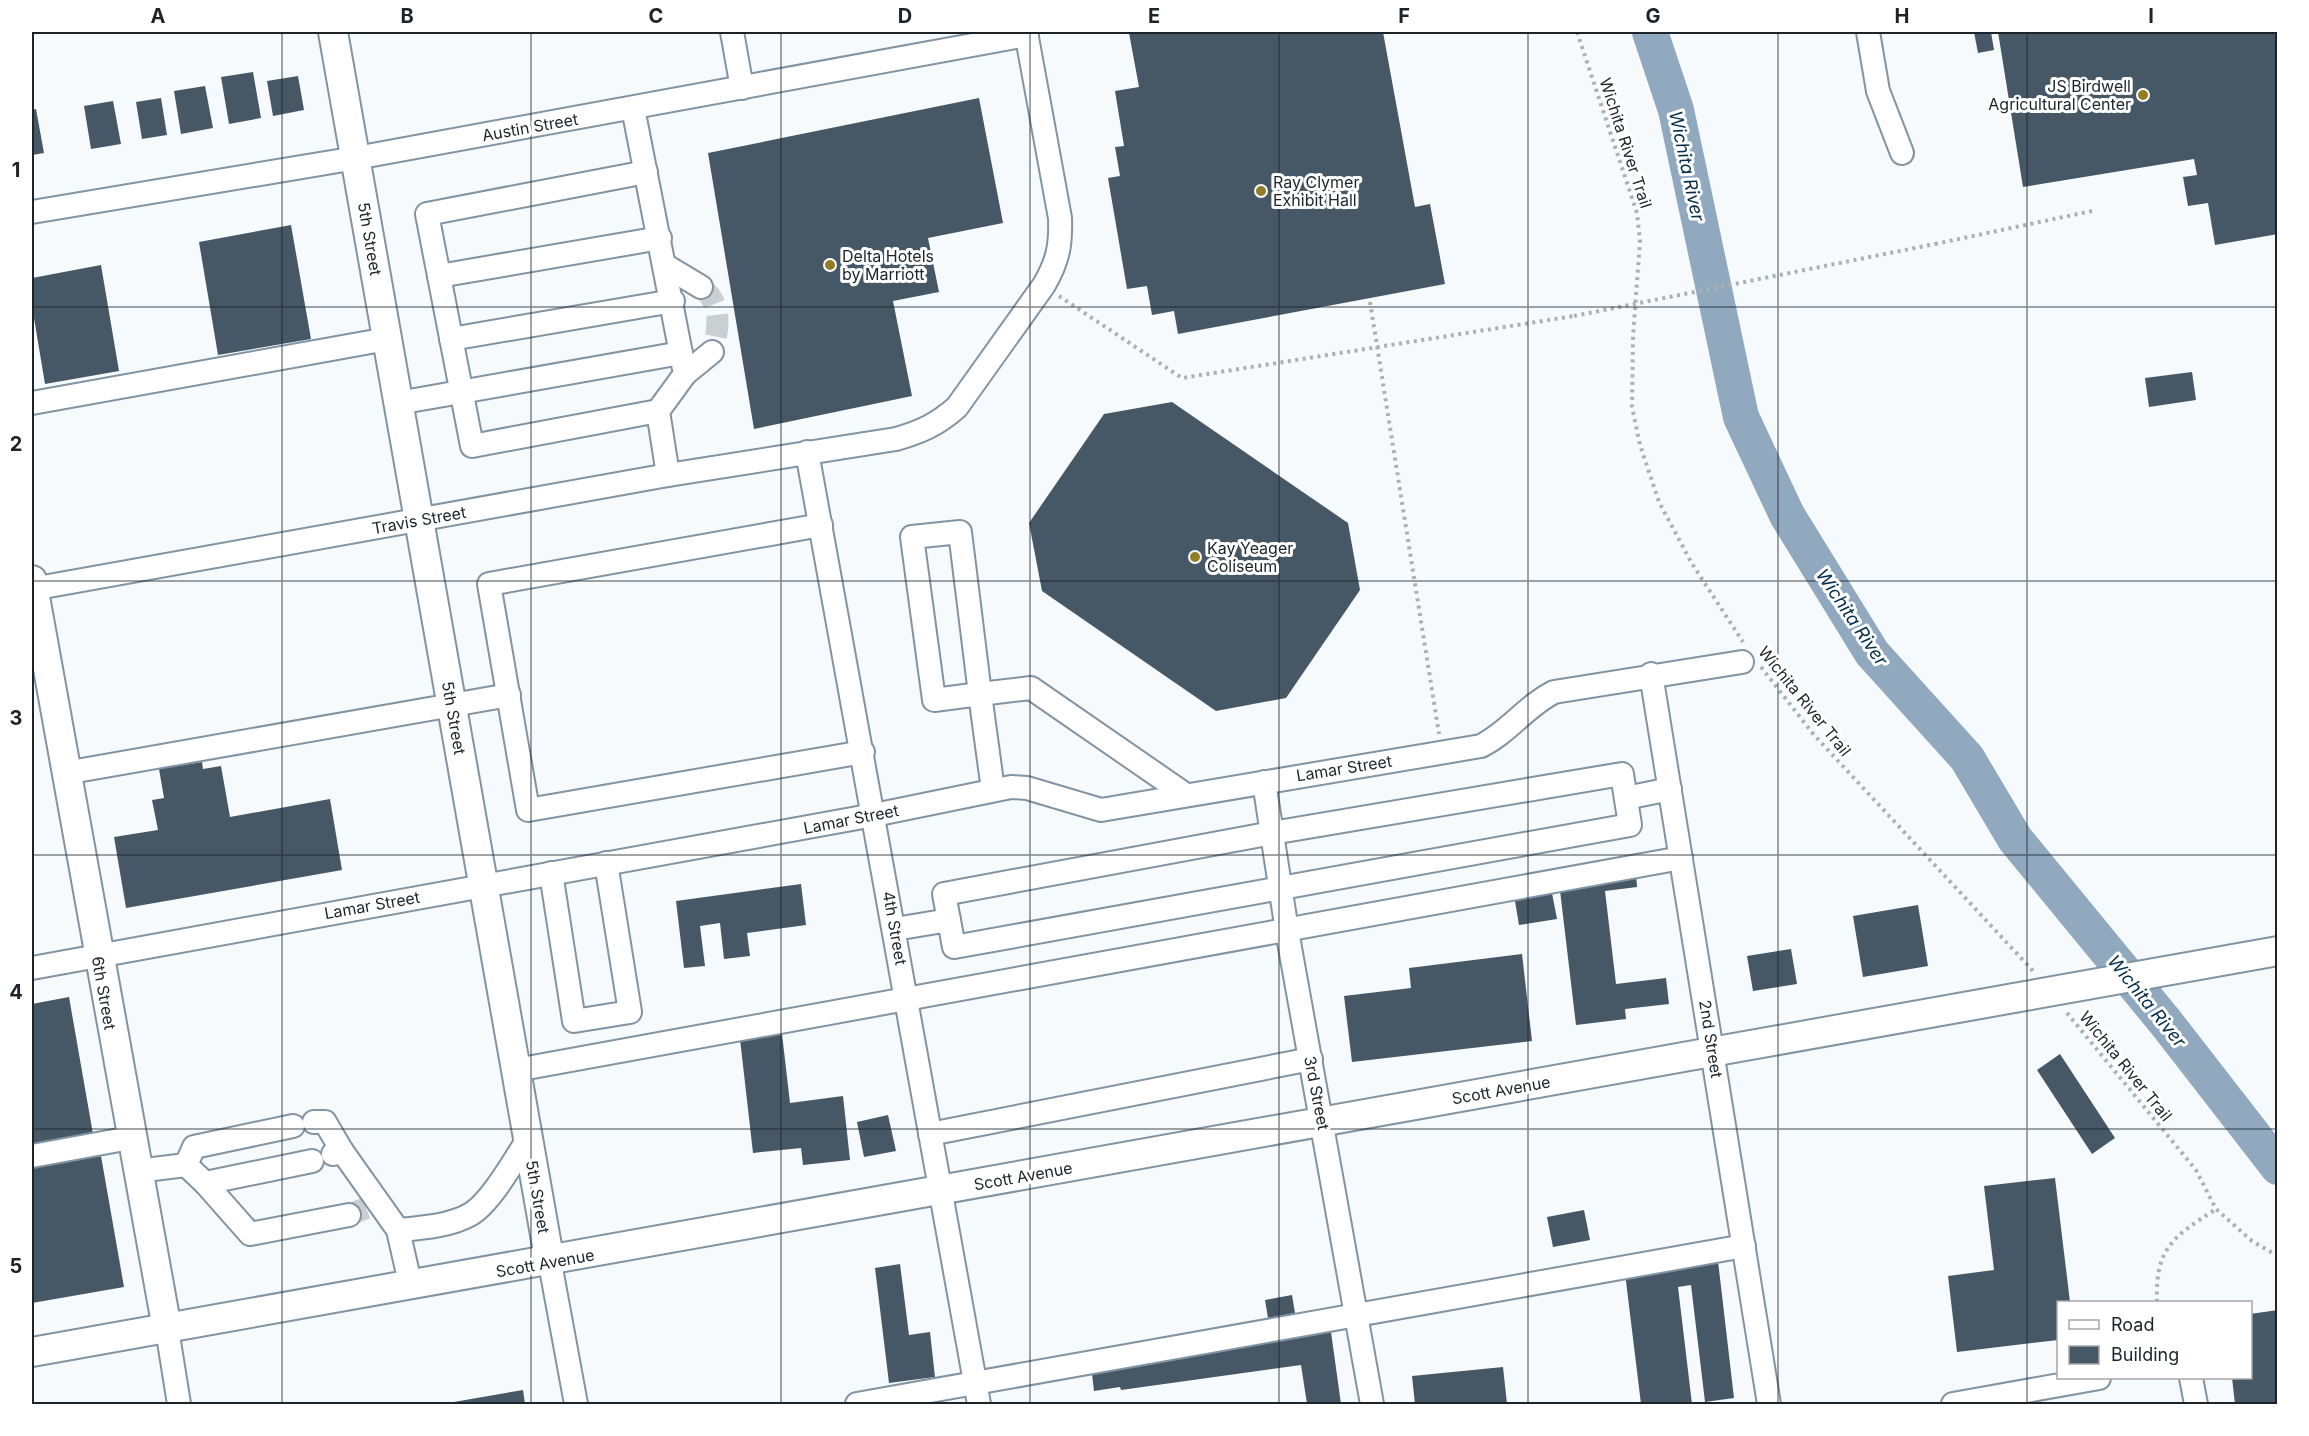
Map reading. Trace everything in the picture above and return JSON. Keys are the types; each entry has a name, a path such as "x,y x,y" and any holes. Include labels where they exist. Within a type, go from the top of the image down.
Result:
{"main road":[{"name":"5th Street","path":"333,32 550,1263"},
{"name":"6th Street","path":"32,586 166,1329"},
{"name":"Scott Avenue","path":"32,1352 550,1263 1713,1050 2277,951"}],"street":[{"path":"732,32 742,88"},
{"path":"1868,32 1878,91 1902,153"},
{"name":"Austin Street","path":"32,212 356,158 742,88 1027,33"},
{"name":"Travis Street","path":"32,586 668,475 896,439 920,433 939,423 957,407 1044,285 1056,265 1061,246 1060,218 1027,33"},
{"path":"633,108 673,301 683,363 658,411 668,475"},
{"path":"646,172 427,214 471,446 658,411"},
{"path":"439,276 660,238"},
{"path":"666,266 701,287"},
{"path":"451,339 673,301"},
{"path":"32,403 387,339"},
{"path":"398,403 683,363 712,352"},
{"name":"4th Street","path":"807,452 895,929 939,1190 977,1394"},
{"path":"821,525 489,584 528,810 863,752"},
{"path":"993,790 981,694 960,532 912,537 934,700 981,694 1031,688 1186,795"},
{"name":"Lamar Street","path":"32,968 874,815 1011,787 1027,788 1101,810 1481,746 1495,739 1540,699 1554,692 1750,659"},
{"name":"2nd Street","path":"1651,674 1769,1404"},
{"path":"65,773 509,695"},
{"path":"1622,774 1626,798 1630,825 1281,890 954,947 944,894 1272,833 1622,774"},
{"name":"3rd Street","path":"1264,782 1287,931 1372,1404"},
{"path":"1626,798 1670,789"},
{"path":"516,1071 1681,858"},
{"path":"551,873 574,1021 630,1012 606,863"},
{"path":"895,929 949,920"},
{"path":"930,1134 1311,1059"},
{"path":"186,1165 194,1147 304,1124 325,1122 329,1155 365,1209 398,1230 433,1226 472,1213 501,1181 528,1139"},
{"path":"32,1156 130,1138"},
{"path":"205,1183 329,1155"},
{"path":"136,1171 186,1165"},
{"path":"186,1165 250,1234 365,1209"},
{"path":"398,1230 411,1287"},
{"path":"857,1404 977,1394 1357,1316 1744,1246"},
{"name":"5th Street","path":"550,1263 576,1404"},
{"name":"6th Street","path":"166,1329 180,1404"},
{"path":"1953,1404 2088,1379"},
{"path":"2191,1379 2196,1404"}],"path":[{"name":"Wichita River Trail","path":"1577,32 1637,213 1640,241 1632,337 1632,407 1641,445 1665,512 1691,562 1750,659 1814,735 2038,978"},
{"path":"1044,285 1182,378 1380,349 1574,316 2092,211"},
{"path":"1370,302 1380,349 1442,752"},
{"name":"Wichita River Trail","path":"2061,1005 2196,1170 2216,1209 2252,1241 2277,1256"},
{"path":"2157,1301 2156,1275 2165,1252 2178,1234 2216,1209"}],"building":[{"name":"Ray Clymer Exhibit Hall","path":"1383,32 1415,207 1430,204 1445,284 1178,334 1174,311 1152,315 1147,286 1127,289 1108,178 1120,176 1115,147 1124,146 1115,91 1139,87 1129,33"},
{"path":"1974,32 1991,32 1994,50 1978,53"},
{"name":"JS Birdwell Agricultural Center","path":"1998,32 2278,32 2278,234 2215,245 2208,203 2188,206 2183,177 2197,175 2194,159 2023,187"},
{"path":"253,72 261,118 229,124 221,77"},
{"path":"298,76 304,110 273,116 267,81"},
{"path":"205,86 213,128 181,134 174,91"},
{"path":"161,98 167,135 142,139 136,102"},
{"name":"Delta Hotels by Marriott","path":"979,98 1003,223 928,238 939,292 893,301 912,396 754,429 708,153"},
{"path":"113,101 121,144 91,149 84,106"},
{"path":"36,109 44,153 32,155 32,110"},
{"path":"291,225 311,339 218,355 199,242"},
{"path":"101,265 119,371 45,384 32,306 32,278"},
{"path":"2192,372 2196,400 2149,407 2145,378"},
{"name":"Kay Yeager Coliseum","path":"1172,402 1348,523 1360,590 1286,698 1216,711 1042,591 1029,523 1104,414"},
{"path":"202,762 203,769 221,766 230,817 330,799 342,870 126,908 114,837 158,830 152,800 164,798 159,769"},
{"path":"1636,873 1637,887 1605,891 1616,984 1666,978 1669,1004 1625,1009 1626,1019 1576,1025 1559,882"},
{"path":"801,884 806,925 747,933 750,956 724,959 720,923 700,926 705,966 684,968 676,901"},
{"path":"1551,888 1557,919 1519,925 1514,895"},
{"path":"1918,905 1928,966 1863,977 1853,916"},
{"path":"1791,949 1797,984 1753,991 1747,956"},
{"path":"1522,954 1532,1041 1352,1062 1344,996 1411,988 1409,968"},
{"path":"69,997 93,1134 32,1145 32,1004"},
{"path":"782,1034 790,1103 843,1096 850,1160 803,1165 801,1148 753,1153 740,1039"},
{"path":"2060,1054 2115,1138 2092,1154 2037,1070"},
{"path":"888,1115 896,1151 864,1157 857,1122"},
{"path":"101,1156 124,1287 32,1303 32,1168"},
{"path":"2055,1178 2070,1301 2057,1301 2057,1340 1957,1352 1948,1276 1994,1270 1984,1186"},
{"path":"1584,1210 1590,1240 1553,1247 1547,1217"},
{"path":"1718,1261 1734,1398 1705,1402 1691,1285 1678,1287 1692,1404 1641,1404 1625,1273"},
{"path":"900,1264 909,1335 930,1332 935,1377 889,1383 875,1268"},
{"path":"1292,1295 1295,1313 1268,1318 1265,1300"},
{"path":"2278,1310 2278,1404 2235,1404 2232,1379 2252,1379 2252,1314"},
{"path":"1331,1332 1341,1404 1307,1404 1301,1365 1121,1390 1120,1387 1094,1391 1091,1365"},
{"path":"1503,1367 1507,1404 1415,1404 1412,1376"},
{"path":"523,1390 525,1404 448,1404 448,1403"}],"waterway":[{"name":"Wichita River","path":"1650,32 1676,110 1741,417 1787,515 1872,653 1967,758 2015,839 2167,1024 2278,1167"}],"tunnel":[{"path":"701,287 713,301 716,309 717,325 712,352"},
{"path":"349,1215 366,1208"}],"place":[{"name":"JS Birdwell Agricultural Center","path":"2143,95"},
{"name":"Ray Clymer Exhibit Hall","path":"1261,191"},
{"name":"Delta Hotels by Marriott","path":"830,265"},
{"name":"Kay Yeager Coliseum","path":"1195,557"}]}
